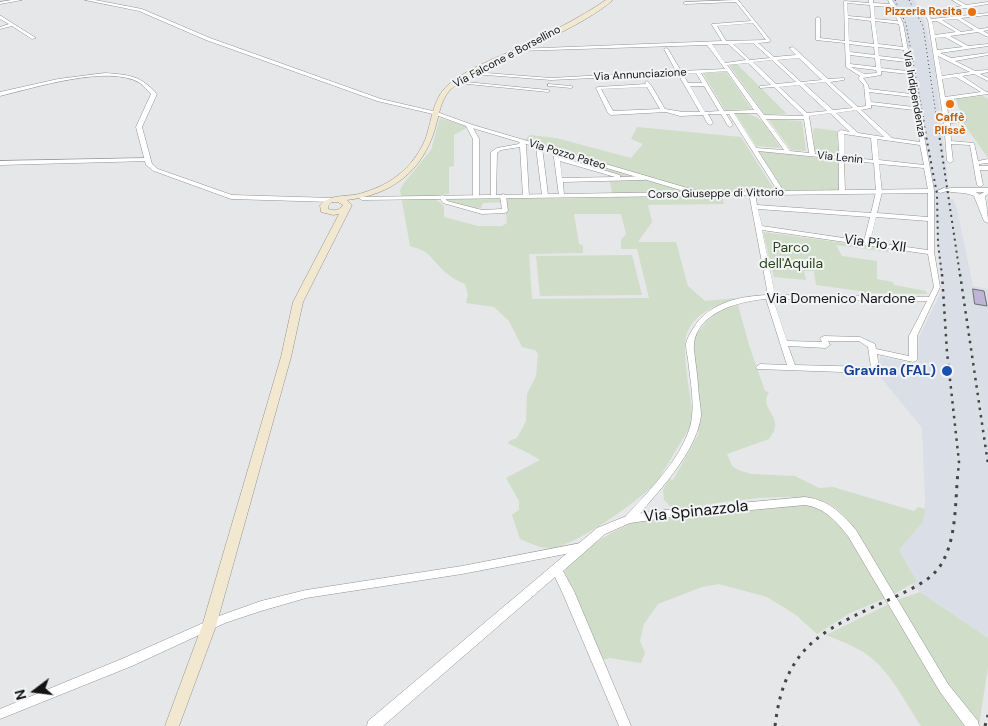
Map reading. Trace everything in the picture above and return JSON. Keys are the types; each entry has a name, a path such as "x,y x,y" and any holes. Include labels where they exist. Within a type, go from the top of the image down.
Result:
{"main road":[{"name":"Via Falcone e Borsellino","path":"347,208 396,182 412,166 427,141 435,113 444,94 458,82 584,16 610,0"},
{"name":"Via Falcone e Borsellino","path":"337,200 365,197"},
{"path":"172,726 209,626 286,357 298,302 347,208 347,203 337,200 327,202 326,210 335,229"},
{"path":"326,210 347,208"}],"street":[{"path":"0,3 20,0"},
{"path":"87,0 140,10 208,40 378,100 435,113"},
{"path":"517,50 769,41 736,0 685,3"},
{"name":"Via Indipendenza","path":"874,351 913,359 913,336 937,287 932,252 930,191 927,166 901,23 890,0"},
{"path":"954,0 988,18"},
{"path":"871,2 878,74 863,76 850,69 848,65 846,42 847,2 871,2 894,6"},
{"path":"968,7 988,3"},
{"name":"Via Indipendenza","path":"950,162 944,99 930,20 926,13 968,7"},
{"path":"930,20 988,14"},
{"path":"0,17 34,38"},
{"path":"846,17 901,23"},
{"path":"957,17 988,36"},
{"path":"818,18 818,39 906,49"},
{"path":"937,20 960,33"},
{"path":"754,22 714,25 728,43 750,61 806,117 812,155"},
{"path":"0,28 12,25"},
{"path":"933,37 988,29"},
{"path":"946,35 988,60"},
{"path":"755,42 856,134"},
{"path":"709,44 788,152"},
{"path":"630,47 638,50 666,49 685,48 684,45"},
{"path":"935,52 988,45"},
{"path":"791,48 890,139"},
{"path":"666,49 710,123"},
{"path":"935,52 988,80"},
{"path":"847,53 908,60"},
{"path":"937,62 988,54"},
{"path":"724,64 800,56"},
{"path":"848,65 910,73"},
{"name":"Via Annunciazione","path":"550,84 643,74 728,70"},
{"path":"940,78 988,71"},
{"path":"698,72 730,125"},
{"path":"473,73 571,86"},
{"path":"643,74 664,110"},
{"path":"0,94 93,75 122,76 139,81 147,85 154,94 139,128 149,166 217,194 254,199 337,200"},
{"path":"863,76 860,78 865,83 869,105"},
{"path":"958,76 987,94"},
{"path":"762,88 842,79"},
{"path":"458,82 550,84"},
{"path":"547,99 550,84"},
{"path":"687,85 706,84"},
{"path":"649,85 598,88 611,113 664,110 683,114"},
{"path":"866,90 914,96"},
{"path":"944,99 987,94"},
{"path":"762,117 806,117 869,105 916,109"},
{"path":"670,115 758,111"},
{"path":"730,112 782,193"},
{"name":"Via Pozzo Pateo","path":"435,113 522,143 539,146 557,155 624,178"},
{"path":"947,122 964,120"},
{"path":"469,126 476,143 476,196"},
{"path":"842,192 841,132 923,144"},
{"path":"867,243 879,192 874,137"},
{"path":"948,142 972,144 980,185"},
{"path":"493,196 494,152 498,149 522,143 526,196"},
{"path":"539,146 545,195"},
{"name":"Via Lenin","path":"754,149 927,166"},
{"path":"557,155 562,195"},
{"name":"Via Pozzo Pateo","path":"557,155 701,194"},
{"path":"0,163 147,160"},
{"path":"976,166 988,161"},
{"path":"976,166 988,168"},
{"path":"560,180 644,178"},
{"path":"944,190 987,191"},
{"path":"967,190 977,195 988,221"},
{"name":"Corso Giuseppe di Vittorio","path":"365,197 930,191"},
{"path":"984,209 982,195 987,191"},
{"path":"752,193 770,297 792,368"},
{"name":"Corso Giuseppe di Vittorio","path":"442,197 445,202 485,212 504,211 503,196"},
{"path":"297,199 326,210"},
{"path":"755,207 931,219"},
{"name":"Via Pio XII","path":"759,228 932,252"},
{"name":"Via Domenico Nardone","path":"629,520 666,478 696,425 698,415 691,360 692,334 703,320 722,307 741,300 770,297 931,300"},
{"path":"760,367 873,370 875,368 874,351 870,344 860,339 824,338 826,345 784,344"},
{"name":"Via Spinazzola","path":"373,726 601,532 629,520 665,514 805,501 825,505 835,512 852,533 944,688 973,726"},
{"path":"0,714 261,606 306,594 462,570 583,547"},
{"path":"557,571 572,600 625,726"}],"shaded area":[{"path":"892,0 914,0 919,6 917,7 924,20 934,61 950,199 953,199 957,209 973,286 988,289 988,638 911,584 917,580 899,550 923,522 925,501 922,428 881,378 880,357 918,364 919,337 942,290 930,162 903,21"}],"green space":[{"path":"737,64 787,114 765,115 729,65"},
{"path":"726,72 750,109 725,110 703,73"},
{"path":"983,96 988,99 988,158 964,124 956,99"},
{"path":"735,113 752,115 758,118 767,127 781,148 756,146"},
{"path":"440,118 468,127 454,135 454,166 449,167 449,194 436,195 435,199 444,206 444,217 478,226 502,226 507,223 505,202 483,203 481,208 475,209 448,202 448,199 613,198 609,177 601,163 524,140 530,135 556,138 631,158 643,144 631,139 637,127 741,137 775,191 721,191 724,204 648,205 652,222 638,242 676,242 688,286 705,301 735,298 736,300 713,307 705,312 693,323 686,337 685,355 693,418 690,427 661,475 663,476 642,496 609,520 561,546 542,547 520,539 512,515 519,510 519,501 506,478 540,460 508,444 509,441 517,438 526,421 527,394 536,376 538,354 535,350 522,347 509,321 494,307 466,303 468,294 465,284 449,275 426,253 410,246 400,190 431,150","holes":["574,214 621,214 626,234 621,240 621,249 637,249 649,298 532,299 529,254 583,253 583,245 579,244"]},
{"path":"768,119 802,121 806,151 791,150"},
{"path":"815,128 837,131 838,154 815,152 813,130"},
{"path":"759,151 838,160 839,190 784,191"},
{"name":"Parco dell'Aquila","path":"763,232 888,249 888,252 836,245 842,256 877,261 877,279 893,282 894,285 926,291 927,294 862,293 861,291 816,285 814,271 804,271 806,280 774,277"},
{"path":"632,255 642,295 540,296 536,256"},
{"path":"738,305 765,391 769,392 766,398 767,404 775,425 769,439 727,454 732,466 751,474 795,476 819,488 833,487 914,511 918,507 925,509 923,522 899,550 917,581 894,594 853,526 837,509 823,502 805,498 783,497 736,500 677,508 671,507 664,500 663,490 669,479 673,480 699,433 697,430 700,419 699,394 693,356 693,345 696,335 714,315"},
{"path":"803,504 826,510 848,536 886,598 850,613 817,634 796,615 767,597 719,584 702,587 658,604 644,624 640,641 645,653 641,663 610,658 602,660 564,572 576,557 586,549 608,535 637,521"},
{"path":"920,592 988,638 988,667 979,725 955,696 897,600"},
{"path":"889,604 967,726 921,726 893,682 876,662 854,647 826,635"}],"building":[{"path":"973,289 984,291 987,306 975,304"}],"railway":[{"path":"895,0 906,24 924,121"},
{"path":"909,0 923,26 937,121"},
{"path":"923,120 937,194 938,244 942,275"},
{"path":"937,120 960,275"},
{"path":"942,274 947,352 959,462 958,473"},
{"path":"960,274 988,464"},
{"path":"775,726 780,697 789,674 800,655 814,641 852,617 918,585 930,577 939,567 948,551 951,540 955,517 958,472"},
{"path":"985,726 988,715"}],"place":[{"name":"Pizzeria Rosita","path":"972,12"},
{"name":"Caffè Plissè","path":"950,104"},
{"name":"Gravina (FAL)","path":"947,371"}]}
